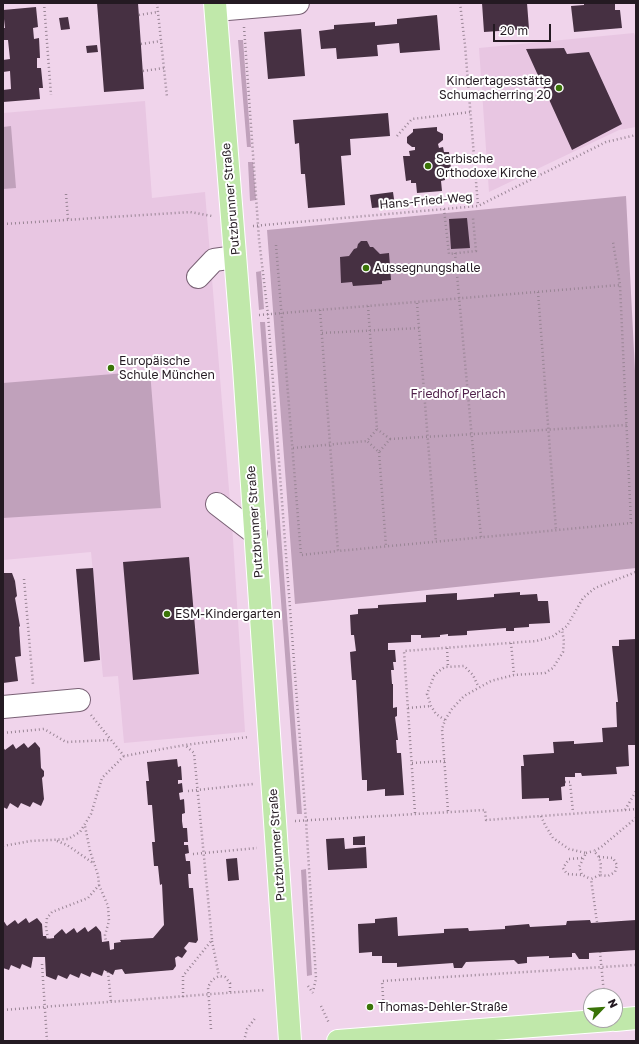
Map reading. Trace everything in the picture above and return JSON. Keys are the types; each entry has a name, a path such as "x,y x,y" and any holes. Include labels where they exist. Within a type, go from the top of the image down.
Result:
{"main road":[{"name":"Putzbrunner Straße","path":"215,6 236,257 290,1041"},
{"path":"623,1019 636,1018"},
{"path":"338,1041 583,1022"}],"street":[{"path":"215,6 242,8 298,3"},
{"path":"198,277 214,260 236,257"},
{"path":"218,504 256,534"},
{"path":"3,707 79,700"}],"path":[{"path":"44,3 50,95"},
{"path":"157,3 167,97"},
{"path":"460,3 471,112 478,206"},
{"name":"Putzbrunner Straße","path":"242,8 260,225 261,261 264,272 268,315 306,821 316,978 313,993"},
{"path":"139,15 158,12"},
{"path":"141,44 161,41"},
{"path":"143,71 164,68"},
{"path":"397,136 412,119 471,112"},
{"name":"Hans-Fried-Weg","path":"251,226 478,206 606,142 636,135"},
{"path":"66,194 68,220"},
{"path":"444,209 449,254 476,251 473,218"},
{"path":"3,224 190,212 212,216"},
{"path":"276,245 301,555 631,523 620,285 613,242"},
{"path":"455,253 481,537"},
{"path":"258,315 620,285"},
{"path":"538,292 550,430 556,530"},
{"path":"417,303 436,542"},
{"path":"293,448 367,441 377,429 368,306"},
{"path":"320,310 338,551"},
{"path":"322,333 419,328"},
{"path":"377,429 390,439 428,438 627,425"},
{"path":"379,452 390,439"},
{"path":"367,441 379,452 386,546"},
{"path":"415,813 404,651 536,641 552,637 567,626 583,598 594,588 636,572"},
{"path":"24,579 34,704"},
{"path":"448,811 442,729 452,708 464,696 478,686 490,681 514,674 538,674 553,668 563,652 564,641 562,630"},
{"path":"511,643 514,674"},
{"path":"447,648 448,666"},
{"path":"445,720 436,714 431,706 427,694 429,686 439,671 448,666 464,666 472,675 478,686"},
{"path":"79,700 124,756"},
{"path":"408,708 431,706"},
{"path":"3,733 44,729 66,742 110,740"},
{"path":"3,846 31,841 68,839 80,832 85,826 102,778 124,756 185,745 252,736"},
{"path":"185,745 194,753 212,940 219,976"},
{"path":"412,763 445,761"},
{"path":"565,782 570,782 573,812"},
{"path":"188,791 256,784"},
{"path":"624,810 636,792"},
{"path":"295,821 485,810 486,820 573,812 636,809"},
{"path":"542,816 545,825 553,838 569,849 586,853 600,848 636,818"},
{"path":"85,826 93,862 98,875 99,885 108,906 109,921 105,935 106,942"},
{"path":"54,840 67,845 93,862"},
{"path":"193,854 260,848"},
{"path":"594,851 599,857 601,865 600,876"},
{"path":"582,876 579,867 582,858 586,853"},
{"path":"582,858 569,859 563,868 567,874 591,879 600,876 608,876 615,872 617,865 613,858 599,857"},
{"path":"591,879 597,922"},
{"path":"48,939 46,927 48,918 52,912 88,898 99,885"},
{"path":"183,997 183,976 212,940"},
{"path":"600,952 603,988"},
{"path":"42,964 47,1041"},
{"path":"384,1012 382,981 636,965"},
{"path":"108,972 111,1002"},
{"path":"211,1030 208,987 212,980 219,976 225,977 230,983 230,994"},
{"path":"3,1010 209,996 265,990"},
{"path":"244,1041 248,1029 256,1017"}],"shaded area":[{"name":"Kindertagesstätte Schumacherring 20","path":"634,33 636,38 636,127 619,130 489,192 479,48"},
{"name":"Europäische Schule München","path":"145,101 152,198 205,192 233,539 245,732 124,743 118,676 103,677 91,552 3,560 3,113"}],"green space":[{"path":"238,40 243,40 251,147 247,147"},
{"path":"11,126 16,188 3,189 3,127"},
{"path":"248,162 253,162 256,200 250,201"},
{"name":"Friedhof Perlach","path":"626,196 636,390 636,568 295,604 267,230"},
{"path":"261,271 264,309 259,310 256,272"},
{"path":"260,322 265,322 302,814 297,814"},
{"path":"150,371 161,508 3,518 3,383"},
{"path":"306,869 312,975 307,976 301,870"}],"building":[{"path":"97,3 138,3 144,89 104,92"},
{"path":"482,3 527,3 529,29 484,32"},
{"path":"584,3 615,3 615,10 620,10 622,28 574,32 571,6 584,5"},
{"path":"36,7 38,27 33,28 34,39 39,38 40,58 37,58 37,68 41,68 43,88 39,88 40,99 3,102 3,90 11,89 10,71 3,72 3,60 10,59 8,40 3,40 3,28 5,28 3,10"},
{"path":"437,15 440,50 400,53 399,43 377,45 378,56 337,59 336,48 321,49 319,31 334,29 334,25 375,22 375,26 397,24 397,19"},
{"path":"68,17 70,29 61,30 59,18"},
{"path":"301,29 305,76 268,79 264,32"},
{"path":"97,45 98,52 87,53 86,46"},
{"path":"564,48 567,54 589,52 622,124 572,150 526,49"},
{"path":"388,113 390,136 350,139 351,155 341,156 345,205 308,208 305,174 301,174 299,143 295,144 293,120"},
{"name":"Serbische Orthodoxe Kirche","path":"437,127 437,131 443,134 443,140 438,144 439,148 443,147 444,152 449,152 452,176 445,177 445,180 441,181 442,191 417,193 416,183 411,183 411,180 406,181 403,156 410,156 409,151 415,150 415,147 412,147 407,143 407,137 413,132 413,129"},
{"path":"393,192 395,206 372,208 370,195"},
{"path":"467,218 470,248 451,249 449,219"},
{"name":"Aussegnungshalle","path":"361,241 367,241 370,247 373,247 380,254 389,253 391,280 382,281 382,284 353,286 352,282 341,283 340,257 349,256 354,249 357,248"},
{"path":"189,557 199,674 133,680 123,562"},
{"path":"93,568 100,660 84,662 76,569"},
{"path":"3,573 12,573 15,581 17,596 15,598 20,626 21,656 15,657 18,681 3,683"},
{"path":"520,592 520,595 537,594 538,601 548,601 550,623 529,624 529,627 514,628 514,631 506,631 506,628 467,631 467,635 448,636 448,634 440,635 440,637 421,638 421,635 411,635 411,642 388,643 388,650 395,650 396,662 393,662 394,670 391,670 393,684 393,708 397,707 397,716 395,717 398,740 396,740 397,753 401,753 404,795 385,796 385,789 367,791 367,780 362,780 356,680 352,680 350,652 356,651 354,635 351,635 350,615 358,614 358,609 378,608 378,605 426,602 426,595 457,593 457,600 494,597 494,594"},
{"path":"636,639 636,745 628,745 629,766 616,767 617,774 582,776 581,773 575,773 575,777 565,777 565,786 561,787 562,800 549,801 549,798 522,799 521,766 524,766 523,755 554,753 553,742 574,741 574,744 603,742 602,728 617,727 616,702 618,702 612,646 619,646 619,640"},
{"path":"35,742 40,748 41,768 44,771 44,776 42,778 44,799 41,806 33,802 30,807 21,803 18,808 10,803 7,809 3,807 3,747 5,750 13,744 16,749 24,743 28,748"},
{"path":"177,759 178,767 181,766 182,780 178,780 178,784 182,783 183,792 179,793 180,800 184,799 185,813 182,814 182,821 183,828 187,828 188,842 184,842 184,845 188,845 189,853 185,854 186,861 190,861 191,874 188,874 189,888 193,888 198,940 196,943 189,942 184,948 187,951 182,958 178,956 175,958 176,966 173,970 125,974 122,969 115,970 113,975 104,970 102,976 92,972 90,977 81,973 79,978 70,974 67,979 58,975 56,980 46,976 45,957 33,957 31,968 22,964 20,969 11,965 9,970 3,968 3,920 7,926 15,920 18,924 26,918 29,923 37,918 42,924 43,936 46,936 47,939 54,938 54,936 62,929 66,934 74,928 77,933 85,927 88,932 96,926 101,932 102,942 109,941 110,950 114,949 114,943 121,942 120,940 153,938 164,925 162,884 160,885 158,866 154,866 152,842 155,842 152,805 148,805 146,781 149,781 147,762"},
{"path":"365,836 365,845 353,845 353,837"},
{"path":"344,838 345,849 366,847 367,868 328,870 326,839"},
{"path":"237,858 239,880 228,881 226,859"},
{"path":"397,917 398,936 444,933 444,929 468,928 469,931 505,929 505,926 529,924 530,927 566,925 567,921 590,920 591,923 636,920 636,950 589,953 589,959 579,959 575,953 572,953 572,957 527,957 527,963 518,964 514,960 466,962 462,968 454,968 453,963 397,967 397,963 382,963 382,956 372,956 372,952 359,953 358,924 375,923 375,919"}],"place":[{"name":"Kindertagesstätte Schumacherring 20","path":"559,88"},
{"name":"Serbische Orthodoxe Kirche","path":"428,166"},
{"name":"Aussegnungshalle","path":"366,268"},
{"name":"Europäische Schule München","path":"111,368"},
{"name":"ESM-Kindergarten","path":"167,614"},
{"name":"Thomas-Dehler-Straße","path":"370,1007"}]}
